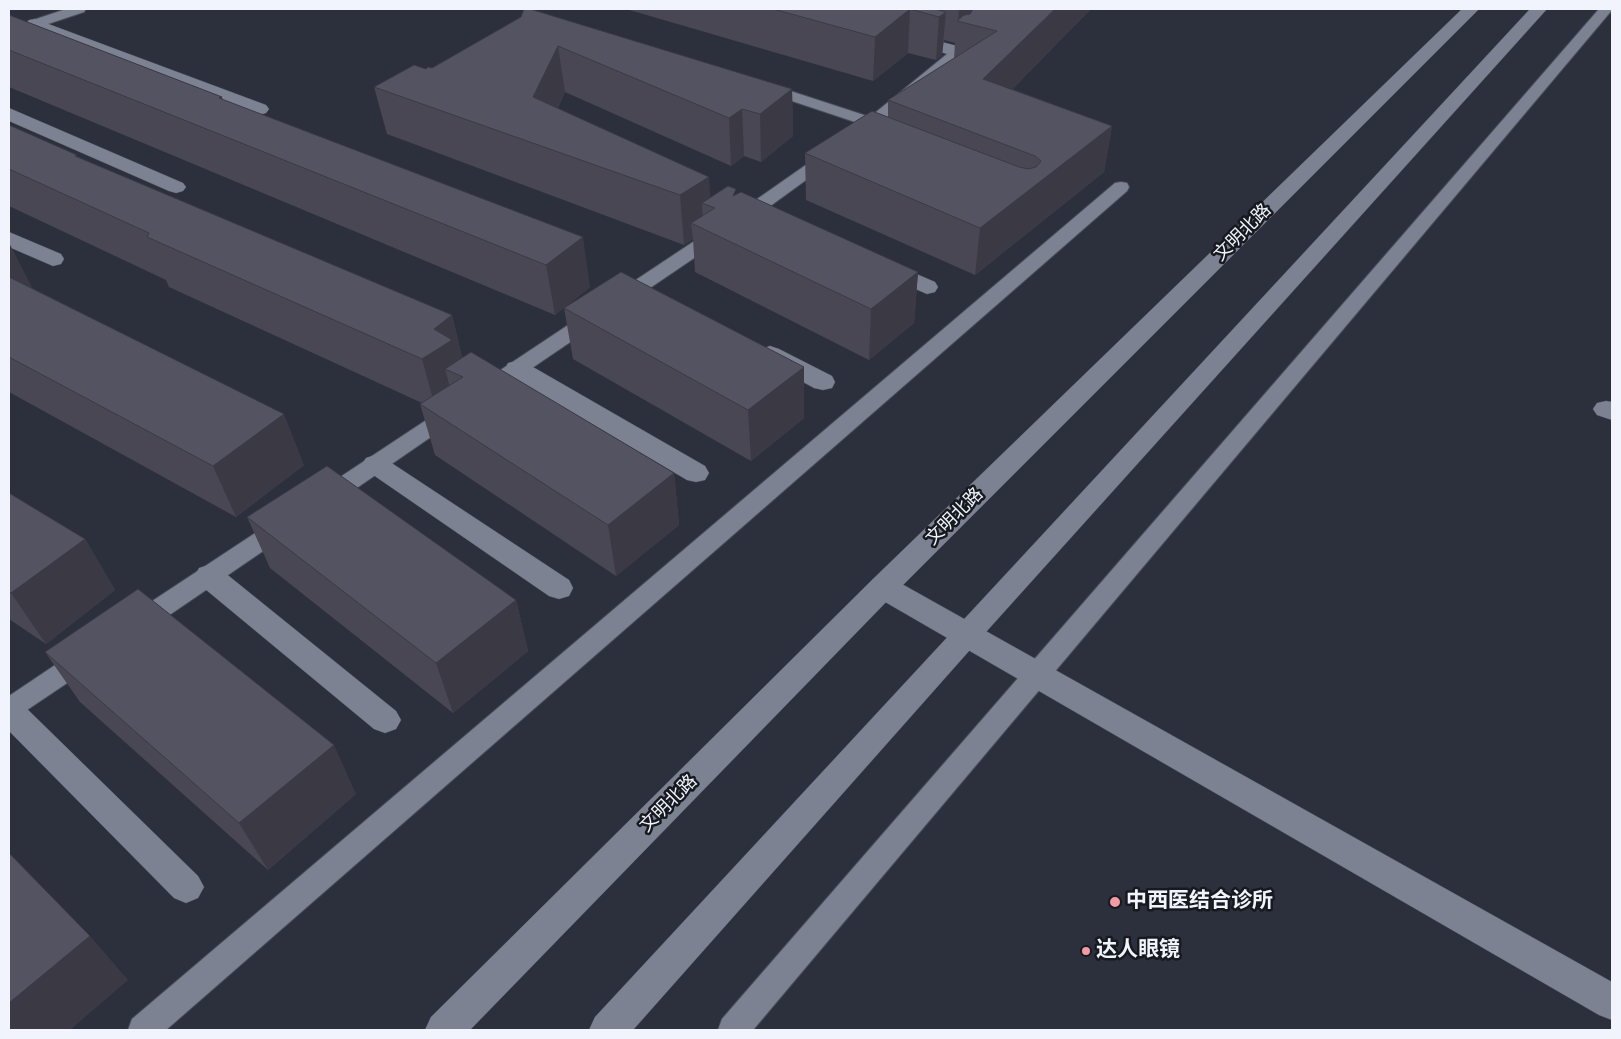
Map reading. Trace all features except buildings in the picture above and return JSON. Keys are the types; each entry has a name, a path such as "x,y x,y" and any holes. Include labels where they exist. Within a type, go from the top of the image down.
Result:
{"street":[{"name":"文明北路","path":"444,1030 883,587 1471,9"},
{"path":"608,1030 966,634 1539,9"},
{"path":"35,24 259,109"},
{"path":"895,34 959,52"},
{"path":"9,114 176,187"},
{"path":"756,208 781,219"},
{"path":"9,238 52,259"},
{"path":"866,259 927,287"},
{"path":"754,346 824,382"},
{"path":"517,368 696,473"},
{"path":"375,464 559,588"},
{"path":"209,576 385,720"},
{"path":"883,587 1612,1002"},
{"path":"9,710 186,887"}],"lane":[{"path":"9,33 79,9"},
{"path":"122,634 517,368 649,291 756,208 860,143 872,123 1010,9"},
{"path":"733,1030 1606,9"},
{"path":"749,82 872,123"},
{"path":"143,1030 1121,187"},
{"path":"9,710 98,650"}],"place":[{"name":"中西医结合诊所","path":"1115,902"},
{"name":"达人眼镜","path":"1086,951"}]}
